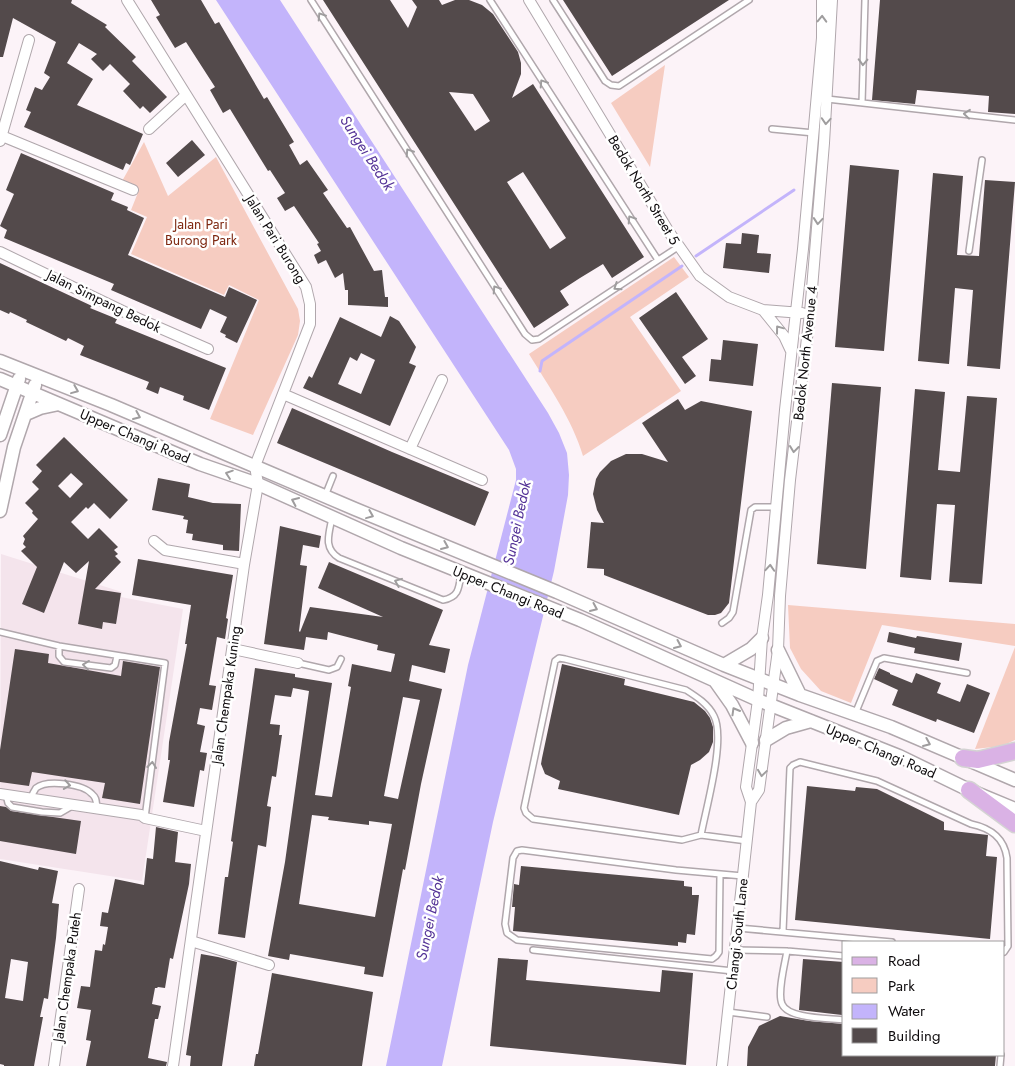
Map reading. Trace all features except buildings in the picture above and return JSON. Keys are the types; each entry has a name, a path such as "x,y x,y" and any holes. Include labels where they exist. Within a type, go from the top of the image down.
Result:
{"main road":[{"path":"963,758 978,760 1015,751"},
{"path":"969,790 1015,824"}],"street":[{"name":"Jalan Pari Burong","path":"127,0 306,287 310,304 310,324 255,466"},
{"name":"Bedok North Street 5","path":"529,0 678,247 700,276 729,297 763,310 810,314"},
{"name":"Bedok North Avenue 4","path":"758,700 762,638 768,595 775,507 814,133 822,38 822,0"},
{"name":"Bedok North Avenue 4","path":"771,705 778,650 780,596 790,480 810,314 828,99 832,0"},
{"path":"30,40 1,138 133,190"},
{"path":"149,129 186,95"},
{"name":"Jalan Simpang Bedok","path":"0,252 137,318 208,349"},
{"path":"763,310 784,336 791,351"},
{"name":"Upper Changi Road","path":"0,361 554,590 724,665 800,695 891,727 1015,780"},
{"path":"0,434 22,370"},
{"path":"0,511 14,446 39,376"},
{"name":"Upper Changi Road","path":"0,379 200,464 258,484 332,518 549,608 758,700 899,756 969,790 1015,809"},
{"path":"410,449 442,380"},
{"path":"283,394 482,480"},
{"path":"26,414 40,408 59,404"},
{"path":"255,466 258,484"},
{"name":"Jalan Chempaka Kuning","path":"173,1066 244,565 258,484"},
{"path":"154,541 165,550 244,565"},
{"path":"724,665 751,649 762,638"},
{"path":"233,648 298,663"},
{"path":"778,650 800,695"},
{"path":"714,680 732,705 752,743"},
{"name":"Changi South Lane","path":"722,1066 751,802 746,787 758,700"},
{"name":"Changi South Lane","path":"751,802 760,790 771,705"},
{"path":"766,740 786,728 811,721"},
{"path":"3,795 144,815 206,828"},
{"name":"Jalan Chempaka Puteh","path":"54,1066 79,889"},
{"path":"192,941 269,965"}],"lane":[{"path":"311,0 525,334 532,340 539,339 678,247"},
{"path":"490,0 658,260"},
{"path":"553,0 605,81 619,86 749,0"},
{"path":"862,103 865,0"},
{"path":"816,98 1015,120"},
{"path":"772,129 814,133"},
{"path":"970,251 982,160"},
{"path":"156,444 163,428"},
{"path":"325,496 333,476"},
{"path":"722,623 733,612 751,510 755,507 775,507"},
{"path":"332,518 328,546 331,553 338,558 443,600 456,596 461,573"},
{"path":"0,632 59,646 166,663 144,815"},
{"path":"59,646 59,656 64,662 111,668 115,665 117,656"},
{"path":"701,835 716,757 718,730 714,716 703,701 686,690 566,658 559,658 555,661 524,808 526,813 533,819 682,840 701,835 747,842"},
{"path":"855,715 877,661 880,658 967,673"},
{"path":"298,663 329,670 337,667 341,659"},
{"path":"783,931 790,768 800,762 877,781 970,824 983,827 994,833 1006,850 1007,858 1008,946 1005,950"},
{"path":"30,799 36,789 44,785 55,783 69,784 91,792 96,799 97,809"},
{"path":"3,795 12,807 42,812 60,813 72,805"},
{"path":"720,875 719,952 712,959 516,940 506,930 505,924 513,858 517,851 522,850 720,875 743,876"},
{"path":"738,928 882,941"},
{"path":"533,950 733,970"},
{"path":"735,950 787,950 842,956"},
{"path":"787,950 781,996 782,1004 786,1011 795,1014 842,1020"},
{"path":"728,1012 767,1017"}],"shaded area":[{"path":"1,554 122,592 121,597 183,609 142,881 0,859"}],"green space":[{"path":"665,65 650,167 611,103"},
{"name":"Jalan Pari Burong Park","path":"144,142 168,196 216,157 298,309 300,321 298,335 253,435 210,419 259,300 229,285 224,295 131,254 147,217 131,210 139,190 121,183"},
{"path":"674,257 689,277 630,317 681,391 583,456 573,429 529,354"},
{"path":"788,605 1015,624 1015,646 882,625 851,703 821,691 801,669 790,648"},
{"path":"1015,647 1015,740 1002,746 975,749"}],"water":[{"name":"Sungei Bedok","path":"216,0 280,0 548,413 567,453 568,495 554,571 493,822 442,1066 386,1066 468,665 516,480 516,469 509,450"}],"waterway":[{"path":"696,256 794,190"},
{"path":"540,371 542,361 682,266"}]}
